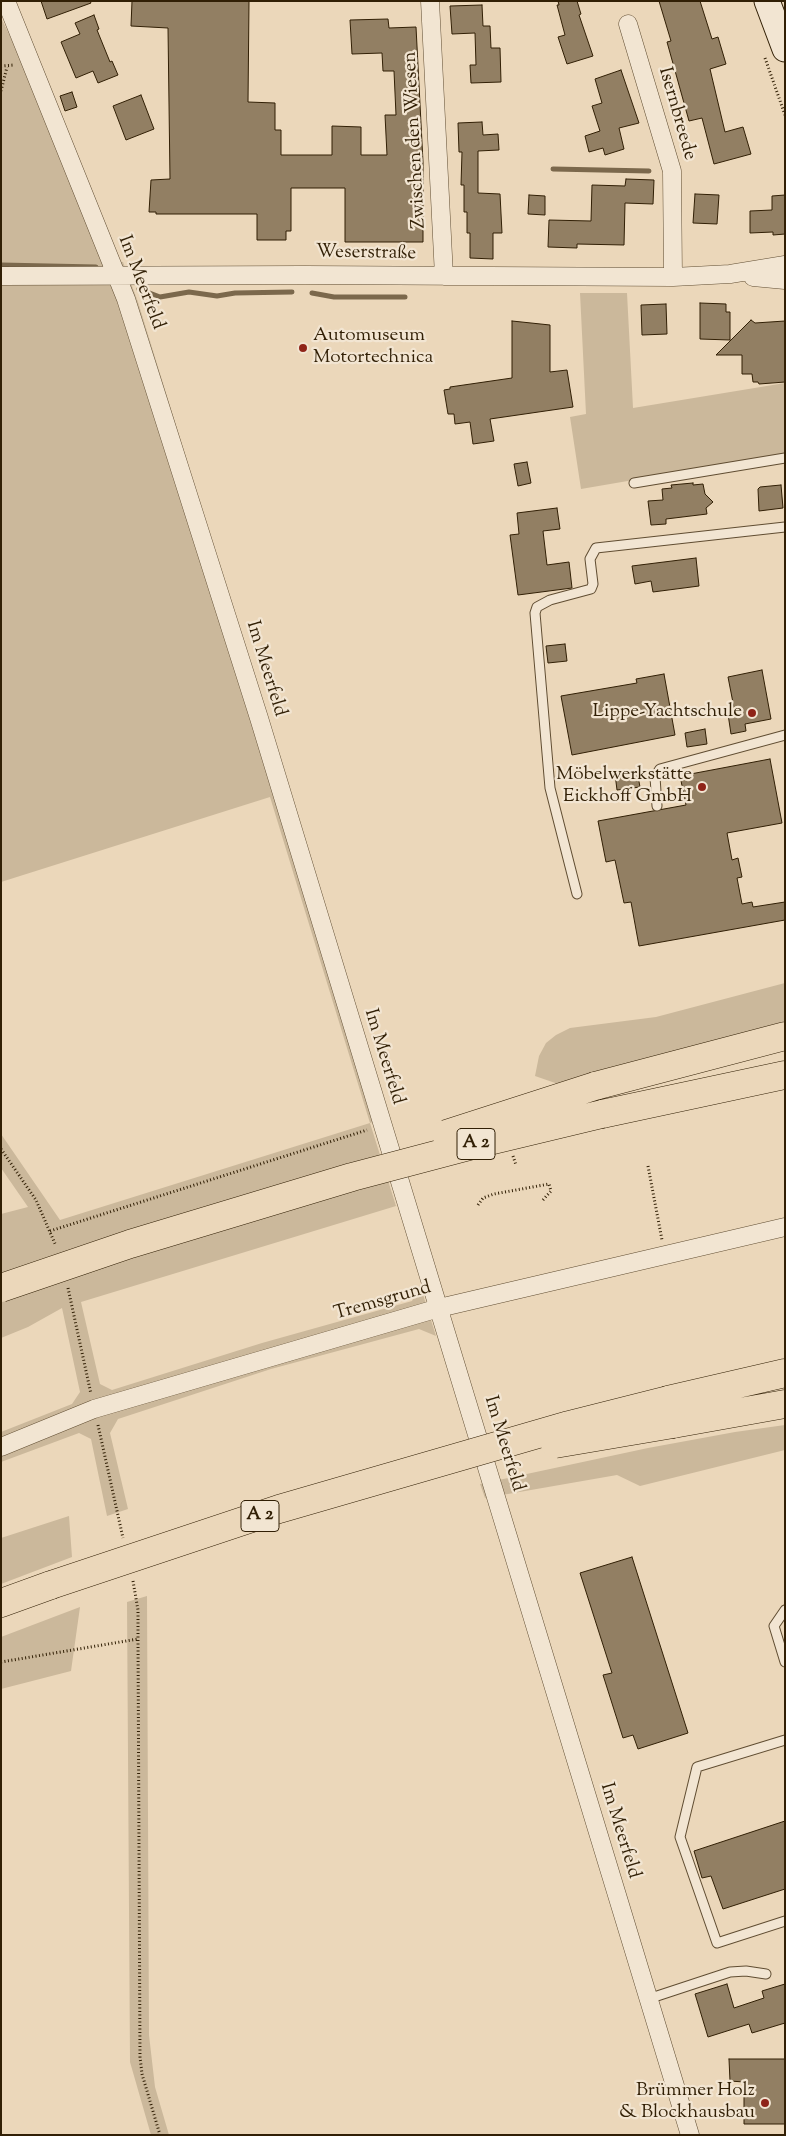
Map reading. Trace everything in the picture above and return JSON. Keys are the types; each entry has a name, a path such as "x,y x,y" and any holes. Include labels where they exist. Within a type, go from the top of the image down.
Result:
{"highway":[{"path":"352,1177 435,1138 594,1086 785,1036"},
{"name":"A 2","path":"1,1288 205,1220 352,1177 602,1114 785,1075"},
{"path":"671,1412 785,1373"},
{"path":"671,1412 785,1404"},
{"name":"A 2","path":"1,1603 279,1509 471,1453 573,1442 671,1412"}],"main road":[{"path":"767,1 785,50"}],"street":[{"name":"Im Meerfeld","path":"6,1 126,299 259,718 381,1125 440,1308 690,2135"},
{"name":"Zwischen den Wiesen","path":"430,1 444,276"},
{"name":"Isernbreede","path":"628,24 672,171 672,277"},
{"name":"Weserstraße","path":"1,276 672,277 730,274 785,265"},
{"name":"Weserstraße","path":"730,274 785,280"},
{"name":"Tremsgrund","path":"1,1447 94,1409 440,1308 785,1227"}],"lane":[{"path":"634,483 785,458"},
{"path":"577,894 550,788 535,613 537,607 550,600 591,589 593,584 590,559 596,548 785,527"},
{"path":"657,806 655,777 660,769 785,735"},
{"path":"785,1610 774,1626 785,1662"},
{"path":"785,1740 697,1767 680,1837 717,1943 785,1921"},
{"path":"648,1999 730,1972 746,1971 766,1974"}],"path":[{"path":"1,91 7,66"},
{"path":"50,1231 381,1125"},
{"path":"648,1166 665,1255"},
{"path":"478,1204 483,1198 494,1194 549,1184 550,1191 542,1201"},
{"path":"94,1409 124,1540"},
{"path":"132,1576 138,1610 140,2057 142,2074 160,2135"},
{"path":"1,1662 138,1639"}],"shaded area":[{"path":"1,18 21,58 102,259 123,262 138,302 389,1117 370,1123 270,797 1,882"},
{"path":"580,293 627,293 633,408 785,383 785,454 581,489 570,417 586,414"},
{"path":"785,983 785,1021 561,1085 535,1076 539,1056 546,1043 570,1028 656,1017"},
{"path":"370,1123 396,1206 81,1302 100,1384 112,1390 262,1343 412,1301 420,1285 436,1336 419,1329 271,1369 118,1419 110,1433 128,1509 107,1516 91,1439 79,1433 1,1462 1,1432 72,1404 80,1392 62,1308 28,1327 1,1338 1,1214 28,1207 1,1168 1,1134 60,1220"},
{"path":"785,1425 785,1450 640,1486 617,1475 485,1498 480,1484 648,1448"},
{"path":"69,1516 72,1557 1,1584 1,1538"},
{"path":"147,1596 149,2035 155,2087 169,2135 151,2135 130,2062 127,1602"},
{"path":"80,1607 71,1671 1,1689 1,1637"}],"building":[{"path":"41,1 90,1 91,3 47,19"},
{"path":"132,1 249,1 248,102 275,103 275,130 281,130 281,155 332,155 332,126 361,127 361,155 387,155 385,115 396,115 394,71 383,71 382,53 352,54 350,20 388,19 389,28 416,27 423,162 423,242 345,242 345,188 291,188 291,231 286,231 286,240 257,240 257,214 156,214 156,212 149,212 151,180 170,179 168,28 131,26"},
{"path":"558,1 577,1 581,14 579,15 593,56 567,64 558,37 565,35 557,5 559,5"},
{"path":"659,1 700,1 712,39 718,37 726,64 710,69 725,132 743,127 751,154 714,164 702,118 689,121 667,42 671,41"},
{"path":"482,5 483,26 490,26 491,48 500,48 501,82 471,83 470,65 476,65 475,33 452,34 450,6"},
{"path":"94,15 99,29 97,30 110,62 112,61 118,75 98,83 93,71 76,78 61,42 80,34 75,23"},
{"path":"621,70 639,123 619,128 624,149 605,155 603,148 589,152 585,136 600,131 592,106 602,103 595,79"},
{"path":"72,92 77,107 65,111 60,96"},
{"path":"141,95 154,129 126,140 113,106"},
{"path":"482,122 483,135 498,134 499,150 478,151 478,193 500,194 502,233 493,233 493,259 470,258 470,233 467,233 467,212 464,212 464,185 461,185 462,152 459,152 458,123"},
{"path":"626,179 654,180 653,204 625,203 624,245 577,244 577,248 548,247 549,220 591,221 592,185 625,186"},
{"path":"695,194 719,195 717,224 693,223"},
{"path":"529,195 545,196 545,215 528,214"},
{"path":"785,195 785,234 773,235 773,232 750,233 750,211 772,210 772,196"},
{"path":"700,303 726,304 726,312 730,312 730,340 700,339"},
{"path":"666,304 667,334 642,335 641,305"},
{"path":"751,320 755,323 785,321 785,382 759,384 758,382 753,382 752,374 742,374 742,355 716,355"},
{"path":"512,321 550,325 550,372 567,370 573,407 490,419 494,441 473,444 470,422 455,424 454,414 448,414 444,390 450,389 450,387 512,378"},
{"path":"527,462 531,483 518,486 514,464"},
{"path":"693,483 693,485 703,484 705,494 713,502 706,508 707,514 666,519 666,524 651,525 648,501 663,500 662,489 672,488 671,485"},
{"path":"781,485 783,508 759,511 758,489 760,487"},
{"path":"557,508 560,529 543,531 547,565 569,562 572,588 518,595 510,535 519,534 517,513"},
{"path":"696,558 699,586 653,592 651,581 635,584 632,566"},
{"path":"565,644 567,661 548,663 546,646"},
{"path":"762,670 771,719 745,724 746,731 731,734 728,714 735,713 728,677"},
{"path":"664,674 675,735 572,755 561,696 637,683 636,679"},
{"path":"705,729 707,744 687,747 685,733"},
{"path":"770,759 782,823 727,833 732,860 738,858 742,877 737,878 742,904 752,902 753,907 785,902 785,920 639,946 631,902 624,903 615,860 606,862 598,821 686,805 680,776"},
{"path":"637,771 640,787 617,790 615,774"},
{"path":"632,1557 688,1733 638,1749 633,1735 623,1738 603,1675 612,1673 580,1573"},
{"path":"785,1821 785,1889 723,1909 711,1876 702,1878 694,1851"},
{"path":"727,1984 734,2008 764,1998 762,1991 785,1984 785,2023 752,2033 749,2024 708,2037 695,1994"},
{"name":"Brümmer Holz & Blockhausbau","path":"729,2059 785,2059 785,2124 744,2124 744,2082 730,2081"}],"waterway":[{"path":"553,169 649,171"},
{"path":"1,265 96,267"},
{"path":"139,289 160,297 189,292 217,296 235,293 292,292"},
{"path":"312,293 334,297 405,297"}],"place":[{"name":"Automuseum Motortechnica","path":"303,348"},
{"name":"Lippe-Yachtschule","path":"752,713"},
{"name":"Möbelwerkstätte Eickhoff GmbH","path":"702,787"},
{"name":"Brümmer Holz & Blockhausbau","path":"765,2103"}]}
